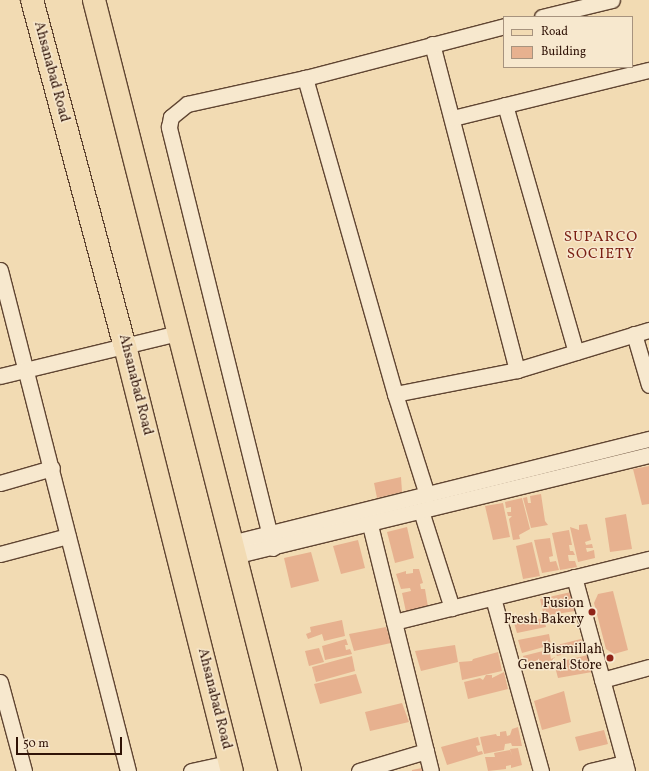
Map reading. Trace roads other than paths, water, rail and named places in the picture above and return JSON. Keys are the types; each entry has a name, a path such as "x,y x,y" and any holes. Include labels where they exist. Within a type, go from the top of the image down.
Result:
{"main road":[{"name":"Ahsanabad Road","path":"32,0 125,346 231,767"},
{"path":"94,0 232,549 290,771"}],"street":[{"path":"546,16 612,0"},
{"path":"271,541 169,127 171,117 187,104 305,78 503,26"},
{"path":"432,44 453,118 517,370"},
{"path":"453,118 649,70"},
{"path":"305,78 395,394 427,495"},
{"path":"505,105 576,352"},
{"path":"0,270 52,468 128,771"},
{"path":"395,394 517,370 649,330"},
{"path":"0,376 178,333"},
{"path":"634,334 649,385"},
{"path":"271,541 427,495 649,439"},
{"path":"232,549 370,524 649,455"},
{"path":"0,483 52,468"},
{"path":"421,511 452,608"},
{"path":"370,524 431,771"},
{"path":"0,554 68,536"},
{"path":"394,622 649,558"},
{"path":"574,577 626,767 590,771"},
{"path":"493,598 540,771"},
{"path":"602,680 649,668"},
{"path":"0,682 24,771"},
{"path":"358,771 426,751"},
{"path":"192,771 231,767"}],"place":[{"name":"Fusion Fresh Bakery","path":"592,612"},
{"name":"Bismillah General Store","path":"610,658"}],"district":[{"name":"SUPARCO SOCIETY","path":"601,246"}]}
